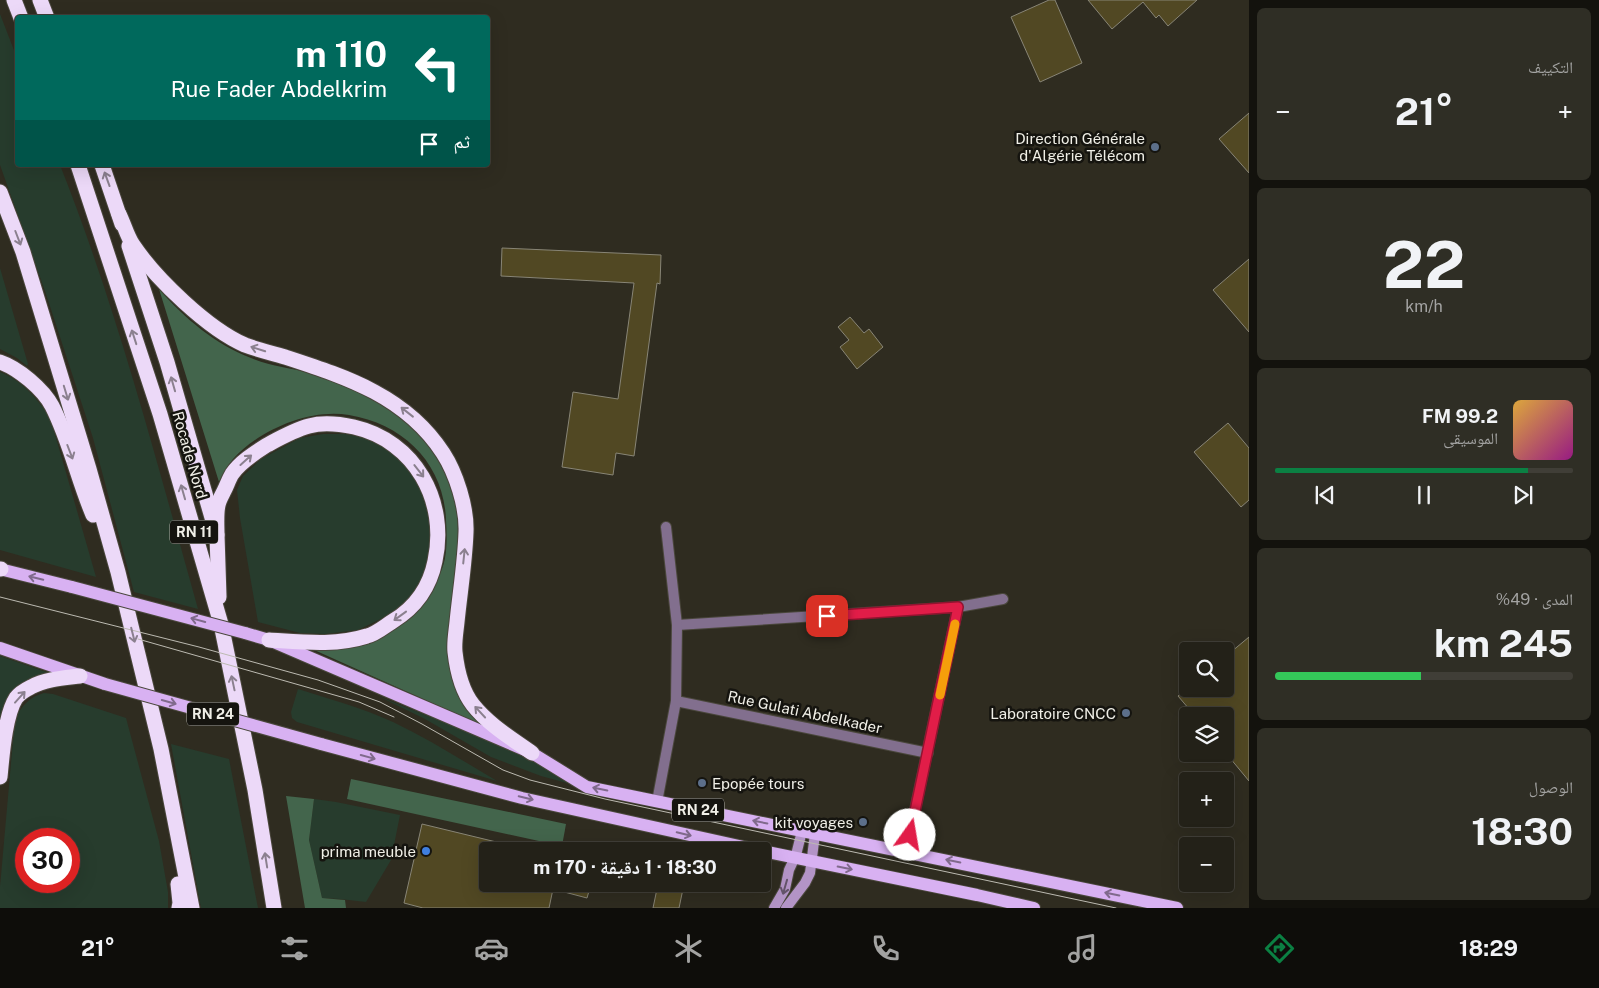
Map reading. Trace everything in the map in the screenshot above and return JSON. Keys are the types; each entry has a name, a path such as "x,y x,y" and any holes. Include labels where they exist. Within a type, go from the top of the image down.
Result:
{"highway":[{"path":"14,0 20,15"},
{"path":"40,0 46,15"},
{"path":"47,0 51,15"},
{"name":"Rocade Nord","path":"79,167 160,414 220,619 255,790 274,908"},
{"path":"103,167 166,362 217,535"},
{"path":"0,192 23,252 89,469 118,572 161,749 192,908"},
{"path":"119,214 133,244 156,274 189,306 219,330 244,344 335,374 380,394 394,402 418,421 431,436 451,466 458,486 466,530 455,650 460,677 472,704 489,722 532,753"},
{"path":"0,362 27,377 51,404 89,504 118,572"},
{"path":"220,619 217,535 218,505 233,472 253,454 280,438 310,426 328,424 347,426 365,430 382,438 407,456 424,478 433,498 439,536 433,572 425,589 412,607 397,619 369,636 327,642 269,640"},
{"path":"0,777 9,714 17,698 31,687 52,680 80,676"},
{"path":"161,749 180,903 179,908"}],"main road":[{"name":"RN 24","path":"0,569 245,632 269,640 532,753 588,787 1177,908"},
{"name":"RN 24","path":"0,648 105,684 321,744 522,798 721,842"},
{"name":"RN 24","path":"771,853 1034,908"}],"street":[{"path":"657,802 676,701 677,626 666,527"},
{"path":"677,626 958,607 1003,599"},
{"path":"906,852 958,607"},
{"name":"Rue Gulati Abdelkader","path":"676,701 928,753"},
{"path":"774,908 784,894 789,870 795,859 802,831"},
{"path":"786,908 808,878 815,834"}],"green space":[{"path":"0,14 15,53 15,167 61,167 81,219 118,329 198,609 134,592 93,438 45,291 0,165"},
{"path":"0,268 28,364 27,366 0,349"},
{"path":"159,289 190,320 213,338 258,361 327,378 361,392 394,411 422,435 433,449 452,487 458,525 458,545 448,633 451,668 459,696 481,725 312,649 360,646 378,640 394,627 437,579 445,558 446,520 444,500 438,481 429,465 403,437 387,427 349,415 318,415 286,423 257,439 233,459 219,482"},
{"path":"0,372 22,385 50,417 96,577 0,550"},
{"path":"323,434 345,434 367,438 398,456 425,494 433,543 422,583 410,599 391,614 358,630 325,634 300,633 258,622 237,490 243,476 261,459 300,438"},
{"path":"0,656 49,673 36,679 12,697 3,711 0,728"},
{"path":"298,689 358,708 393,722 497,781 297,722 292,718 291,712"},
{"path":"44,693 53,694 126,718 159,841 168,892 168,908 0,908 0,887 15,718 27,702"},
{"path":"378,696 519,752 578,786 541,776 491,757 425,719"},
{"path":"171,744 229,759 258,908 201,908"},
{"path":"351,779 566,824 563,842 544,842 347,799"},
{"path":"286,796 314,799 309,840 322,898 345,900 346,908 305,908"},
{"path":"314,799 400,815 391,860 366,902 322,898 309,840"}],"building":[{"path":"1049,0 1055,0 1082,63 1040,82 1011,17"},
{"path":"1088,0 1197,0 1168,26 1159,15 1156,18 1143,2 1112,29"},
{"path":"1249,113 1249,173 1219,139"},
{"path":"502,248 661,255 660,284 657,283 634,456 616,453 613,475 562,467 573,392 618,399 634,283 501,276"},
{"path":"1249,259 1249,332 1213,290"},
{"path":"850,317 864,333 869,329 883,347 857,369 840,347 849,340 838,327"},
{"path":"1228,423 1249,448 1249,500 1241,507 1194,452"},
{"path":"1249,637 1249,781 1233,762 1234,707 1187,707 1178,696 1234,697 1234,650"},
{"path":"422,824 496,842 479,842 479,892 552,892 549,908 423,908 404,903"},
{"path":"564,892 589,892 587,898"},
{"path":"656,892 682,892 679,908 653,908"}],"tram line":[{"path":"0,597 199,647 318,680 380,702 503,770 530,780 605,799 1116,908"},
{"path":"138,639 359,702 394,717"}],"slow traffic":[{"path":"940,695 955,624"}],"place":[{"name":"Direction Générale d'Algérie Télécom","path":"1155,147"},
{"name":"Laboratoire CNCC","path":"1126,713"},
{"name":"Epopée tours","path":"702,783"},
{"name":"kit voyages","path":"863,822"},
{"name":"prima meuble","path":"426,851"}],"route":[{"path":"827,616 958,607 910,835"}]}
